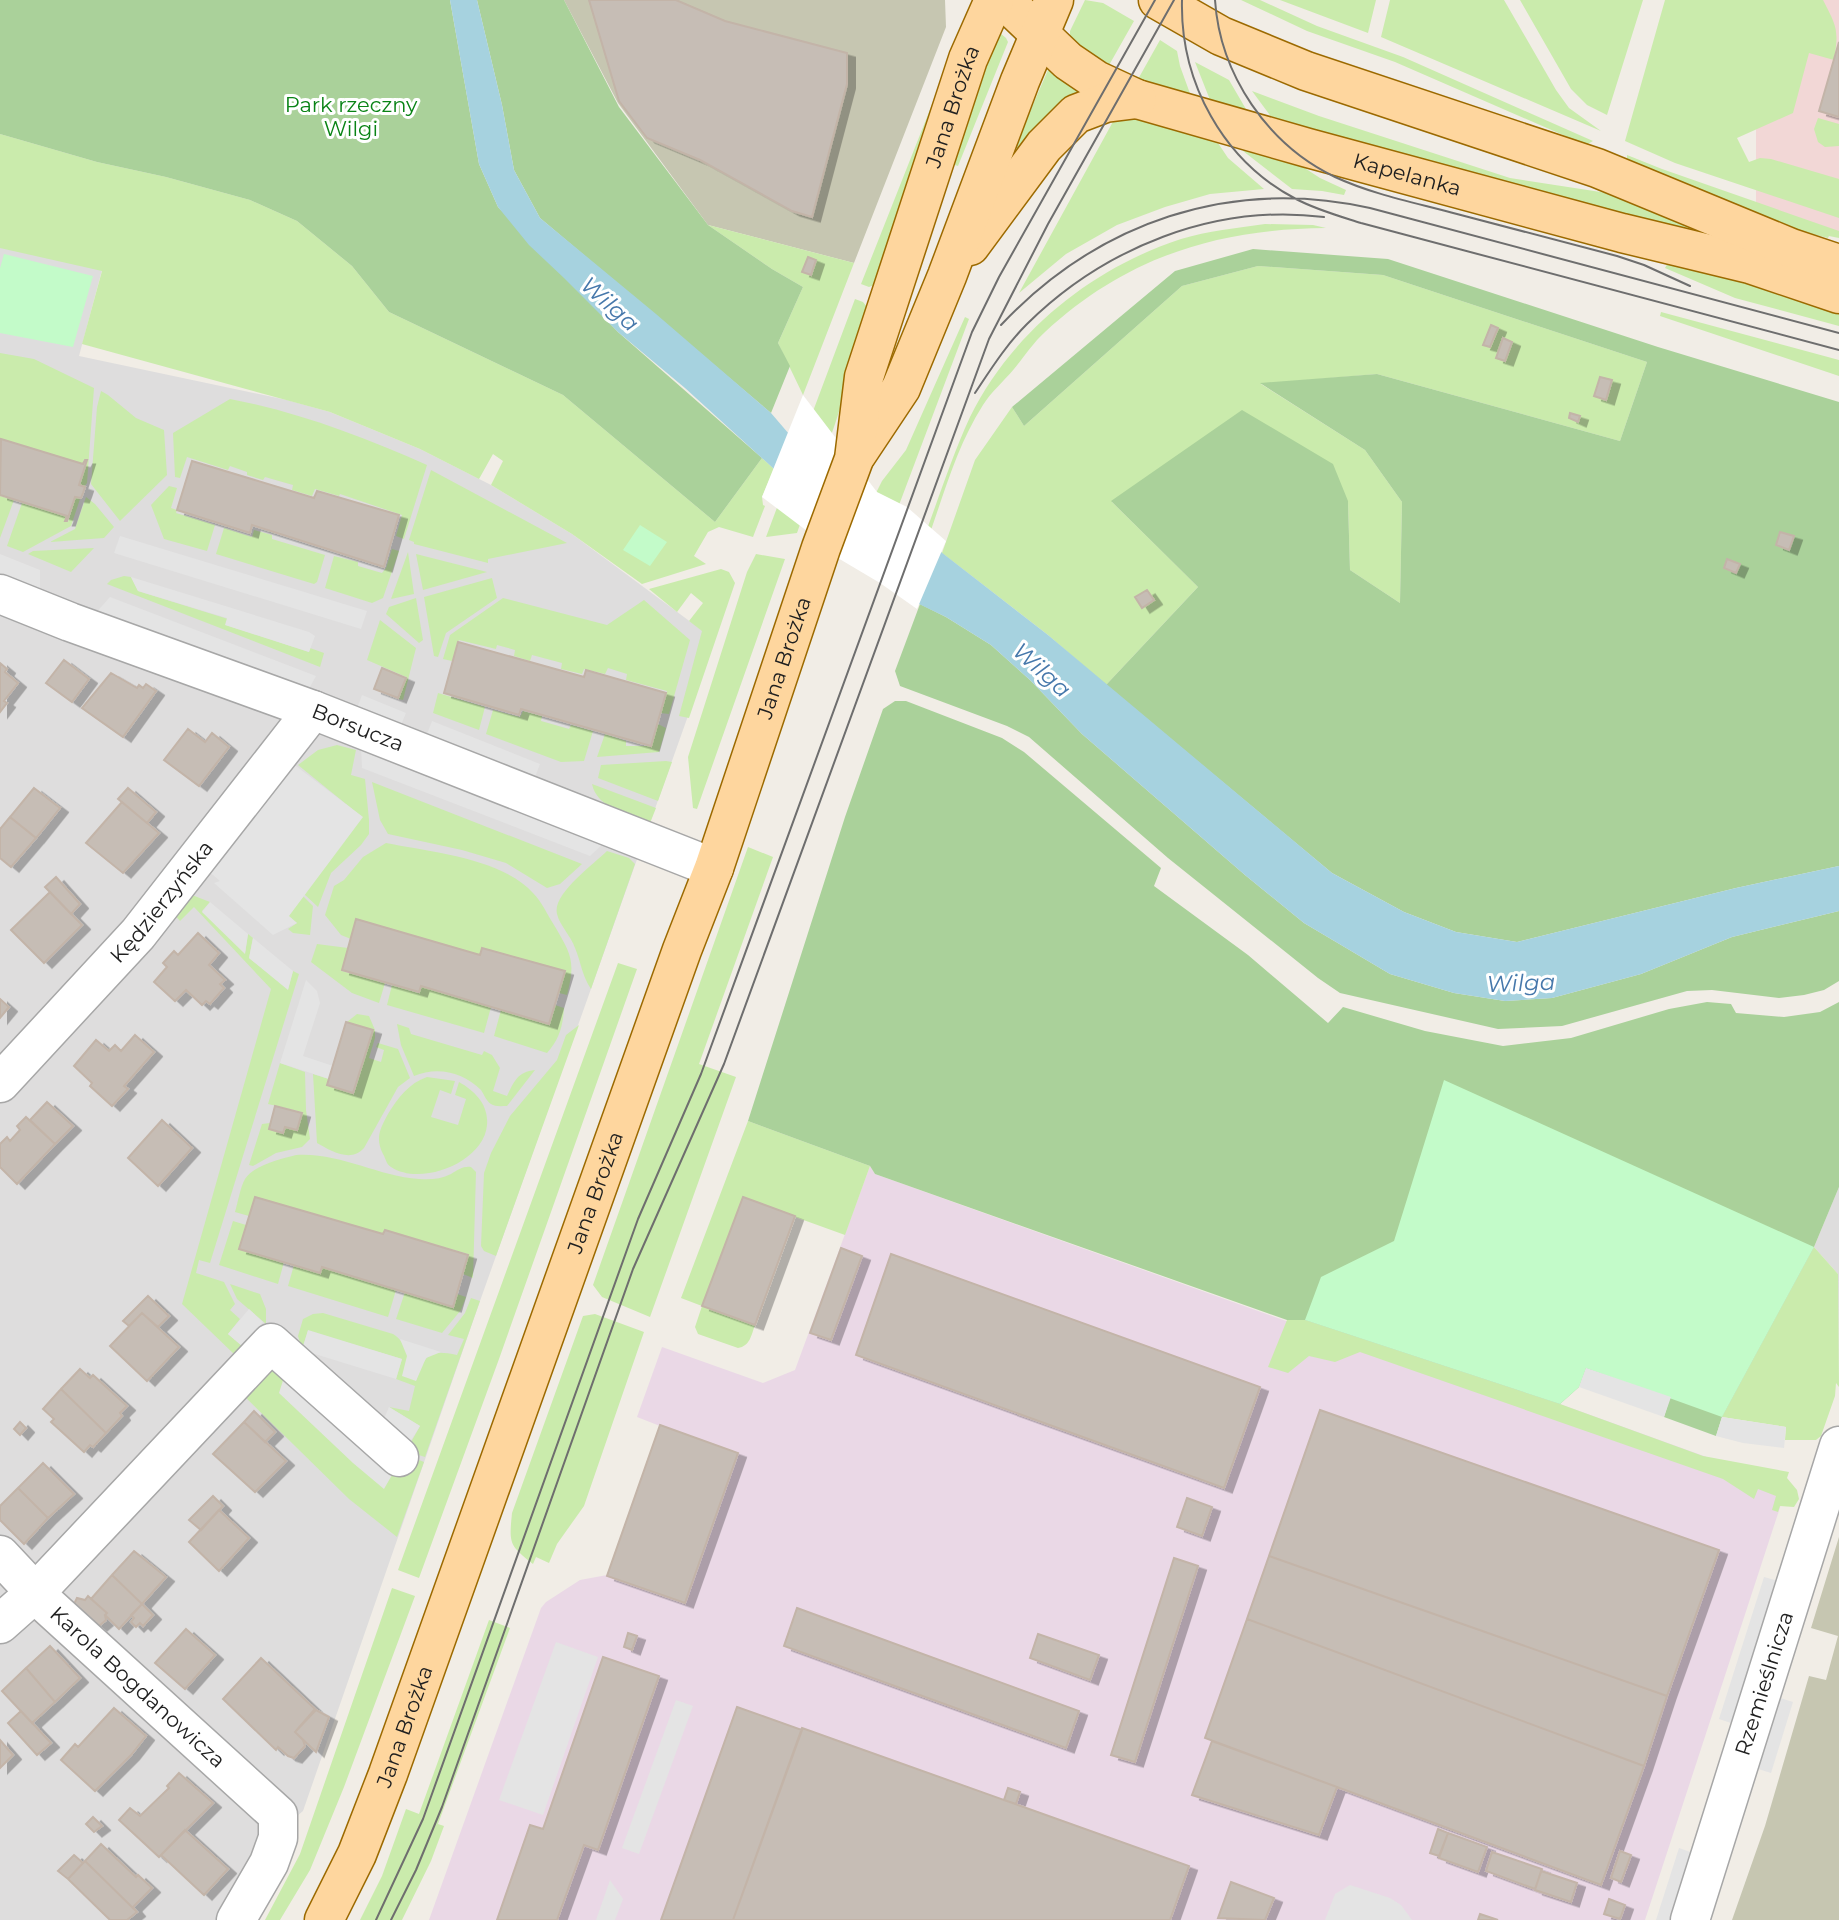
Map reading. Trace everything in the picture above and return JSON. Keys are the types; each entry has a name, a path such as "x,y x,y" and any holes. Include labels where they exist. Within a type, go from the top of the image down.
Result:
{"main road":[{"name":"Jana Brożka","path":"324,1920 357,1854 388,1774 714,868 821,548 854,458 864,377 968,59 993,0"},
{"name":"Kapelanka","path":"1004,0 1047,16 1068,61 1086,74 1137,99 1622,233 1750,264 1839,294"},
{"path":"1158,0 1221,36 1318,75 1597,168 1791,248 1839,264"},
{"path":"1209,0 1265,54"},
{"name":"Jana Brożka","path":"854,458 901,388 1047,16"},
{"path":"947,276 1044,146 1076,114 1105,103 1137,99"}],"street":[{"name":"Borsucza","path":"0,594 69,622 313,710 714,868"},
{"name":"Kędzierzyńska","path":"0,1083 138,934 313,710"},
{"path":"0,1624 34,1593 271,1343 399,1457"},
{"name":"Rzemieślnicza","path":"1690,1920 1839,1446"},
{"name":"Karola Bogdanowicza","path":"0,1555 34,1593 278,1815 278,1838 269,1863 236,1920"}],"shaded area":[{"path":"564,0 945,0 946,27 854,263 708,225 618,103"},
{"path":"1756,0 1839,0 1839,237 1756,211"},
{"path":"0,243 102,270 79,356 287,400 330,412 420,449 491,485 572,534 715,640 480,1301 303,1811 297,1816 285,1808 227,1920 0,1920"},
{"path":"120,536 367,611 361,629 114,553"},
{"path":"0,554 40,570 40,593 0,577"},
{"path":"131,577 315,636 309,652 225,625 227,618 138,591"},
{"path":"110,597 316,676 305,696 94,615"},
{"path":"362,695 406,713 398,732 355,714"},
{"path":"432,721 540,764 532,785 424,742"},
{"path":"361,745 607,840 590,856 362,768"},
{"path":"288,760 363,817 289,916 297,923 273,935 214,883 220,881 206,869"},
{"path":"210,902 248,934 245,954 202,912"},
{"path":"253,938 293,971 288,990 249,958"},
{"path":"306,980 317,991 320,1003 303,1056 333,1066 329,1079 280,1063"},
{"path":"870,1166 875,1174 1286,1321 1305,1320 1560,1404 1787,1486 1645,1920 429,1920 541,1608 580,1580 607,1575 660,1426 637,1417 662,1347 763,1383 795,1370"},
{"path":"1839,1187 1839,1387 1838,1274 1814,1247"},
{"path":"249,1309 263,1322 242,1346 228,1334"},
{"path":"308,1330 402,1359 396,1379 302,1350"},
{"path":"400,1339 441,1352 426,1358 416,1381 402,1376 407,1356"},
{"path":"1586,1368 1671,1397 1664,1417 1579,1387"},
{"path":"286,1371 396,1468 384,1489 279,1393"},
{"path":"389,1407 420,1426 407,1447 381,1426"},
{"path":"1722,1417 1786,1427 1784,1448 1743,1443 1716,1436"},
{"path":"1839,1537 1839,1920 1732,1920 1765,1826 1809,1676 1826,1680 1838,1636 1811,1628"},
{"path":"1764,1577 1782,1582 1737,1725 1719,1719"},
{"path":"556,1642 598,1657 543,1815 499,1800"},
{"path":"1774,1696 1793,1702 1771,1773 1752,1767"},
{"path":"676,1700 693,1706 639,1854 622,1848"},
{"path":"1679,1848 1696,1854 1675,1920 1656,1920"},
{"path":"610,1880 623,1899 615,1920 596,1920"},
{"path":"1350,1885 1390,1898 1401,1905 1412,1920 1325,1920 1335,1894"}],"green space":[{"name":"Park rzeczny Wilgi","path":"0,0 450,0 479,164 498,207 618,332 762,458 715,522 563,395 389,312 352,266 297,221 250,200 97,162 0,134"},
{"path":"477,0 564,0 619,107 708,225 803,287 778,343 790,366 771,413 540,218 514,170"},
{"path":"1085,0 1103,3 1134,21 1108,67 1086,53 1070,36"},
{"path":"1241,0 1260,0 1317,26 1403,57 1593,141 1586,145 1395,62 1307,31"},
{"path":"1280,0 1376,0 1368,33"},
{"path":"1390,0 1504,0 1569,108 1601,131 1381,37"},
{"path":"1520,0 1643,0 1607,115 1587,105 1571,89"},
{"path":"1665,0 1823,0 1836,29 1834,60 1809,53 1793,113 1737,138 1749,162 1760,158 1771,159 1839,179 1839,218 1675,163 1625,141"},
{"path":"1000,33 1008,42 958,166 952,164 987,54"},
{"path":"1160,40 1177,51 1192,99 1137,81"},
{"path":"1195,62 1229,80 1250,116 1212,105"},
{"path":"946,69 880,283 869,287 861,284"},
{"path":"1048,70 1080,89 1081,95 1018,153 1015,146"},
{"path":"1252,91 1319,116 1510,178 1607,193 1722,240 1275,122"},
{"path":"1115,118 1140,119 1216,140 1228,158 1264,189 1210,194 1117,225 1066,254 1019,293"},
{"path":"1818,118 1839,124 1839,146 1825,147 1818,142 1814,129"},
{"path":"0,134 97,162 250,200 297,221 352,266 389,312 563,395 715,522 762,458 774,469 762,497 765,506 753,537 719,527 708,532 694,556 706,564 642,584 572,534 491,485 503,461 493,454 479,479 420,449 330,412 82,344 102,271 0,248"},
{"path":"1244,148 1297,163 1346,190 1344,195 1292,189 1243,151"},
{"path":"1627,155 1839,231 1839,238 1796,230 1627,162"},
{"path":"1265,224 1313,225 1326,228 1248,234 1175,252 1108,284 1045,332 990,396 974,420 959,451 930,533 926,532 964,431 987,386 1008,357 1058,307 1116,267 1148,251 1191,236"},
{"path":"708,225 854,263 803,395 778,343 803,287"},
{"path":"1253,249 1388,259 1658,347 1839,402 1839,866 1736,888 1517,942 1456,932 1404,912 1332,873 1106,685 1198,587 1111,501 1242,410 1333,464 1348,501 1350,570 1400,603 1402,502 1365,450 1260,383 1377,374 1620,441 1647,362 1383,275 1258,266 1182,286 1024,426 1012,407 1175,271"},
{"path":"4,254 93,276 73,347 0,333 0,268"},
{"path":"1669,261 1750,281 1839,311 1839,326 1735,298 1665,268"},
{"path":"1258,266 1383,275 1647,362 1620,441 1377,374 1261,384 1365,450 1402,502 1400,603 1350,570 1348,501 1112,502 1198,587 1106,685 1048,635 942,553 975,460 1012,407 1024,426 1182,286"},
{"path":"855,299 863,302 871,312 797,533 766,537"},
{"path":"1661,312 1839,360 1839,376 1660,316"},
{"path":"965,317 969,319 899,505 874,497 882,481 906,450"},
{"path":"0,353 34,359 94,388 87,483 84,487 80,485 87,460 84,459 83,464 0,439"},
{"path":"101,391 136,418 164,430 167,475 120,521 91,484 97,407"},
{"path":"230,399 330,426 427,465 404,539 396,536 402,515 340,494 339,496 315,489 312,496 292,490 293,485 265,477 263,480 230,466 228,470 187,457 180,478 175,477 173,433"},
{"path":"431,470 567,543 488,559 488,563 414,544 409,540"},
{"path":"169,486 177,488 171,508 177,510 176,513 215,525 207,551 164,539 151,505"},
{"path":"0,496 14,500 0,538"},
{"path":"75,497 80,499 71,526 23,552 7,546 22,503 66,516 65,521 68,522"},
{"path":"86,497 114,527 104,538 50,542 75,529"},
{"path":"640,525 667,542 650,566 623,550"},
{"path":"224,528 252,537 254,530 272,535 272,539 325,555 317,582 314,584 216,554"},
{"path":"94,548 71,572 28,554 33,551"},
{"path":"392,549 399,551 383,598 372,603 325,588 334,556 358,562 358,566 382,573"},
{"path":"408,552 414,594 391,599"},
{"path":"416,554 487,572 423,590"},
{"path":"756,554 785,559 697,809 693,808 688,757 747,572"},
{"path":"721,569 729,572 735,583 689,718 679,716 702,631 689,621 703,603 691,593 677,612 649,589"},
{"path":"124,576 131,577 138,591 228,619 226,625 309,652 310,648 324,653 320,667 107,584"},
{"path":"492,578 497,598 446,633 438,657 434,656 424,597"},
{"path":"416,598 423,640 419,643 386,614 389,607"},
{"path":"503,598 607,625 644,600 690,640 669,714 660,713 667,691 626,680 627,674 608,668 605,674 584,669 582,674 561,669 562,663 532,655 530,661 514,656 515,650 497,645 496,649 459,640 452,661 443,659 450,635"},
{"path":"920,604 991,645 1030,680 1082,734 1304,923 1390,974 1454,993 1505,1001 1552,998 1641,974 1732,937 1839,911 1839,981 1824,990 1779,998 1712,990 1687,991 1562,1026 1498,1029 1340,993 1168,858 1029,737 1007,726 900,686 895,671"},
{"path":"380,620 416,648 403,700 399,699 406,677 367,660"},
{"path":"438,693 485,707 479,730 433,713"},
{"path":"895,701 906,701 1002,738 1024,752 1161,868 1154,886 1248,955 1328,1023 1343,1007 1425,1031 1503,1046 1571,1038 1669,1009 1707,1002 1731,1004 1736,1013 1784,1017 1820,1012 1839,1002 1839,1187 1814,1247 1722,1417 1716,1436 1664,1417 1670,1397 1586,1368 1579,1387 1560,1404 1305,1320 1287,1320 875,1174 870,1166 748,1121 845,817 883,709"},
{"path":"493,710 520,717 523,711 542,716 541,721 569,729 571,725 593,731 584,761 561,762 486,734"},
{"path":"658,724 666,728 659,752 597,757 605,734 626,741 626,746 651,746"},
{"path":"337,745 356,750 351,775 365,779 369,834 331,873 318,907 304,894 362,817 298,765 318,750"},
{"path":"672,762 658,801 598,778 601,765"},
{"path":"372,782 582,864 560,884 547,888 506,863 462,850 388,834 380,820"},
{"path":"592,784 656,808 650,823 607,805 595,792"},
{"path":"386,843 464,858 484,864 519,881 539,900 568,951 571,974 567,995 559,993 565,971 482,948 480,955 357,919 351,939 341,935 325,915 334,886 344,880 363,857"},
{"path":"748,847 773,857 699,1064 736,1077 650,1317 602,1297 593,1285"},
{"path":"607,851 629,858 635,864 591,989 573,944 558,918 557,906 567,889"},
{"path":"192,895 210,902 202,911 245,953 248,934 253,938 249,958 288,989 293,971 299,974 210,1263 199,1260 196,1273 224,1282 235,1304 230,1310 240,1319 228,1334 242,1346 235,1355 182,1304 271,989 194,907 180,921 172,912"},
{"path":"303,896 313,906 310,935 293,933 288,929 297,923 288,916"},
{"path":"317,944 348,948 342,971 385,983 379,1003 352,993 311,962"},
{"path":"618,963 637,969 419,1578 398,1570"},
{"path":"392,985 419,993 421,986 491,1007 484,1033 387,1005"},
{"path":"555,1005 564,1008 563,1021 557,1038 547,1053 494,1036 501,1010 549,1024"},
{"path":"357,1014 369,1016 375,1030 369,1058 381,1062 384,1050 376,1047 378,1043 398,1049 410,1078 398,1087 364,1148 353,1155 347,1155 317,1143 313,1074 329,1079 327,1085 354,1093 373,1031 347,1022"},
{"path":"397,1024 409,1028 411,1034 482,1055 484,1051 492,1055 500,1068 493,1091 507,1096 520,1075 535,1070 507,1106 494,1106 481,1090 458,1075 432,1071 414,1076 401,1045"},
{"path":"579,1025 496,1256 484,1251 481,1246 484,1173 491,1153 510,1116 557,1060 566,1035"},
{"path":"280,1063 305,1072 310,1139 302,1147 276,1153 253,1166 249,1165 262,1124 270,1123 269,1129 282,1133 285,1127 297,1130 302,1112 268,1104"},
{"path":"427,1077 455,1081 451,1094 440,1090 431,1117 458,1125 466,1099 455,1095 459,1082 480,1099 486,1111 487,1125 475,1150 463,1160 434,1172 404,1172 387,1163 379,1143 380,1134 388,1114 400,1097 409,1087"},
{"path":"1444,1080 1814,1247 1722,1417 1586,1368 1579,1387 1560,1404 1305,1320 1321,1277 1394,1241"},
{"path":"748,1121 870,1166 845,1235 743,1198 702,1306 681,1298"},
{"path":"296,1155 343,1160 388,1174 419,1179 439,1178 471,1167 476,1172 473,1278 463,1274 468,1254 385,1230 383,1234 255,1197 249,1216 235,1212 249,1174 268,1163"},
{"path":"233,1221 246,1225 284,1262 278,1284 219,1265"},
{"path":"1814,1247 1838,1274 1839,1387 1836,1383 1835,1396 1821,1436 1816,1440 1785,1440 1786,1427 1722,1417"},
{"path":"294,1265 320,1273 322,1267 396,1290 388,1317 288,1286"},
{"path":"230,1284 260,1294 266,1309 266,1324 237,1299"},
{"path":"405,1292 453,1307 457,1294 466,1297 461,1310 442,1333 396,1319"},
{"path":"471,1298 480,1301 425,1457 406,1451 420,1426 389,1407 409,1411 415,1386 396,1379 402,1359 308,1331 302,1349 298,1336 303,1319 323,1313 393,1334 405,1348 416,1381 429,1356 434,1353 457,1355 464,1339 448,1335 465,1313"},
{"path":"702,1306 755,1325 748,1343 738,1348 698,1334 695,1327"},
{"path":"595,1314 644,1332 584,1506 557,1544 549,1563 536,1557 533,1564 512,1543 512,1513 583,1316"},
{"path":"1287,1320 1305,1320 1560,1404 1703,1456 1789,1472 1787,1478 1797,1490 1799,1499 1794,1507 1780,1506 1778,1512 1772,1510 1776,1496 1758,1489 1754,1499 1723,1479 1360,1352 1335,1362 1309,1356 1288,1373 1268,1367"},
{"path":"275,1368 404,1454 424,1462 397,1537 349,1499 238,1390"},
{"path":"392,1588 415,1596 344,1787 310,1870 280,1920 265,1920 300,1854"},
{"path":"489,1620 510,1628 438,1824 444,1826 431,1861 402,1920 360,1920 382,1876 406,1809 419,1814"}],"water":[{"name":"Wilga","path":"450,0 477,0 514,170 540,218 771,413 789,434 1048,635 1332,873 1404,912 1456,932 1517,942 1736,888 1839,866 1839,911 1732,937 1641,974 1552,998 1505,1001 1454,993 1390,974 1304,923 1082,734 1030,680 991,645 919,604 685,388 618,332 529,245 498,207 479,164"}],"pier":[{"path":"803,395 877,492 907,507 946,541 917,609 880,583 821,548 811,534 762,497"}],"building":[{"path":"589,0 676,0 725,21 847,53 847,84 812,217 792,211 700,160 647,138 619,101"},
{"path":"1839,42 1839,117 1819,111"},
{"path":"808,257 816,260 811,275 802,272"},
{"path":"1491,325 1498,328 1490,347 1483,345"},
{"path":"1503,338 1512,342 1505,361 1496,358"},
{"path":"1600,377 1612,380 1606,400 1594,396"},
{"path":"1570,413 1580,416 1578,422 1569,418"},
{"path":"1,439 83,464 87,460 79,485 85,487 81,498 75,497 67,521 67,516 0,495"},
{"path":"192,461 314,498 317,491 399,515 384,567 252,525 250,533 177,510"},
{"path":"1780,532 1794,536 1789,550 1776,545"},
{"path":"1727,559 1740,564 1736,573 1724,568"},
{"path":"1147,590 1154,600 1142,608 1135,597"},
{"path":"458,642 584,677 586,670 666,693 651,746 521,709 519,715 444,693"},
{"path":"64,660 89,679 72,702 46,683"},
{"path":"0,663 7,669 5,672 18,683 4,701 7,703 0,712"},
{"path":"382,668 406,678 398,698 374,689"},
{"path":"111,673 137,688 139,685 143,688 146,684 156,691 123,737 82,708"},
{"path":"188,729 205,742 212,733 229,747 199,786 164,760"},
{"path":"34,788 60,808 36,838 10,817"},
{"path":"128,788 156,812 147,823 118,799"},
{"path":"122,802 159,833 123,873 86,843"},
{"path":"10,817 36,838 11,867 0,858 0,829"},
{"path":"56,877 80,904 71,914 45,887"},
{"path":"50,892 82,925 44,963 11,930"},
{"path":"356,919 480,955 482,948 565,971 549,1024 421,986 419,992 342,970"},
{"path":"198,933 219,953 209,965 225,980 220,984 224,988 210,1004 206,1001 202,1005 186,990 175,1001 154,982 167,967 163,963 174,951 178,955"},
{"path":"0,999 9,1007 0,1018"},
{"path":"346,1022 373,1030 353,1093 327,1085"},
{"path":"135,1035 154,1052 124,1086 128,1089 112,1106 90,1086 92,1083 74,1066 96,1040 109,1051 115,1045 121,1051"},
{"path":"47,1102 73,1126 55,1144 30,1120"},
{"path":"275,1106 302,1113 297,1130 285,1127 283,1133 269,1129"},
{"path":"26,1117 55,1144 17,1184 0,1167 0,1144 7,1137 10,1141 20,1130 17,1126"},
{"path":"162,1120 192,1148 158,1186 128,1158"},
{"path":"255,1197 383,1234 385,1230 468,1255 453,1307 322,1267 320,1273 239,1249"},
{"path":"743,1197 795,1216 755,1325 702,1306"},
{"path":"841,1248 862,1256 831,1340 810,1333"},
{"path":"891,1254 1260,1387 1224,1488 856,1355"},
{"path":"148,1296 169,1316 158,1327 142,1313 129,1326 123,1321"},
{"path":"142,1313 179,1347 147,1381 110,1346"},
{"path":"80,1369 90,1378 93,1375 127,1406 120,1413 122,1416 106,1433 61,1389"},
{"path":"61,1389 106,1433 84,1452 51,1422 54,1419 43,1409"},
{"path":"1320,1410 1719,1550 1667,1696 1269,1556"},
{"path":"254,1411 275,1432 265,1442 244,1422"},
{"path":"20,1422 26,1428 20,1435 14,1429"},
{"path":"244,1422 286,1461 255,1492 213,1454"},
{"path":"660,1425 738,1453 685,1603 607,1576"},
{"path":"43,1463 74,1494 48,1518 18,1488"},
{"path":"18,1488 48,1518 24,1544 0,1520 0,1506"},
{"path":"213,1496 223,1506 201,1530 189,1520"},
{"path":"1187,1498 1212,1507 1202,1536 1177,1527"},
{"path":"219,1510 249,1538 219,1571 189,1542"},
{"path":"134,1551 166,1577 142,1604 112,1575"},
{"path":"1269,1556 1667,1696 1644,1766 1247,1619"},
{"path":"1174,1558 1198,1566 1135,1762 1111,1755"},
{"path":"112,1575 142,1604 119,1629 105,1615 107,1613 91,1599"},
{"path":"88,1596 107,1613 106,1620 99,1626 74,1604 77,1598 85,1600"},
{"path":"142,1604 153,1615 143,1626 140,1623 136,1627 131,1622 134,1618 131,1615"},
{"path":"797,1608 1079,1711 1066,1748 784,1646"},
{"path":"1247,1619 1644,1766 1601,1885 1205,1738"},
{"path":"186,1629 215,1655 185,1689 155,1663"},
{"path":"628,1633 637,1636 632,1650 624,1647"},
{"path":"1038,1634 1099,1655 1090,1680 1030,1658"},
{"path":"50,1646 80,1678 55,1702 26,1668"},
{"path":"603,1657 659,1676 598,1850 584,1845 557,1920 497,1920 530,1825 543,1829"},
{"path":"261,1658 315,1709 295,1732 305,1746 294,1758 278,1747 276,1750 223,1699"},
{"path":"26,1668 55,1702 32,1723 2,1691"},
{"path":"737,1707 802,1730 733,1920 661,1920"},
{"path":"114,1708 146,1736 95,1791 61,1760 75,1744 78,1747"},
{"path":"316,1710 329,1717 316,1752 295,1732"},
{"path":"21,1711 51,1743 37,1755 8,1723"},
{"path":"802,1728 1189,1866 1170,1920 733,1920"},
{"path":"0,1740 13,1755 0,1768"},
{"path":"1212,1741 1337,1787 1319,1835 1192,1795"},
{"path":"179,1773 213,1803 159,1857 119,1820 130,1808 140,1816 169,1788 167,1786"},
{"path":"1008,1788 1020,1792 1016,1804 1004,1800"},
{"path":"93,1817 102,1826 94,1832 86,1824"},
{"path":"1438,1829 1448,1833 1439,1856 1430,1853"},
{"path":"185,1830 228,1869 204,1895 161,1855"},
{"path":"1448,1833 1487,1847 1478,1872 1439,1858"},
{"path":"101,1844 136,1877 138,1875 152,1888 133,1907 137,1912 85,1861"},
{"path":"1620,1851 1631,1855 1621,1882 1611,1878"},
{"path":"1492,1852 1542,1869 1535,1889 1486,1871"},
{"path":"74,1855 83,1863 68,1879 58,1871"},
{"path":"85,1861 137,1912 127,1920 110,1920 68,1879"},
{"path":"1541,1871 1577,1883 1571,1902 1535,1890"},
{"path":"1231,1882 1274,1898 1265,1920 1218,1918"},
{"path":"1609,1899 1625,1905 1620,1919 1604,1914"},
{"path":"1480,1914 1498,1920 1478,1920"}],"tram line":[{"path":"376,1920 423,1819 638,1219 701,1074 972,332 999,277 1155,0"},
{"path":"391,1920 416,1870 442,1807 633,1269 724,1064 989,339 1048,224 1174,0"},
{"path":"1182,0 1183,31 1189,60 1198,89 1211,116 1227,141 1247,163 1270,183 1296,199 1361,223 1839,350"},
{"path":"1215,0 1226,55 1252,105 1269,127 1311,163 1335,177 1365,189 1617,256 1690,286"},
{"path":"1001,325 1039,289 1080,259 1123,235 1169,216 1217,204 1267,199 1318,200 1370,208 1839,333"},
{"path":"975,393 1027,324 1057,297 1090,273 1126,253 1163,237 1242,217 1283,214 1324,217"}]}
